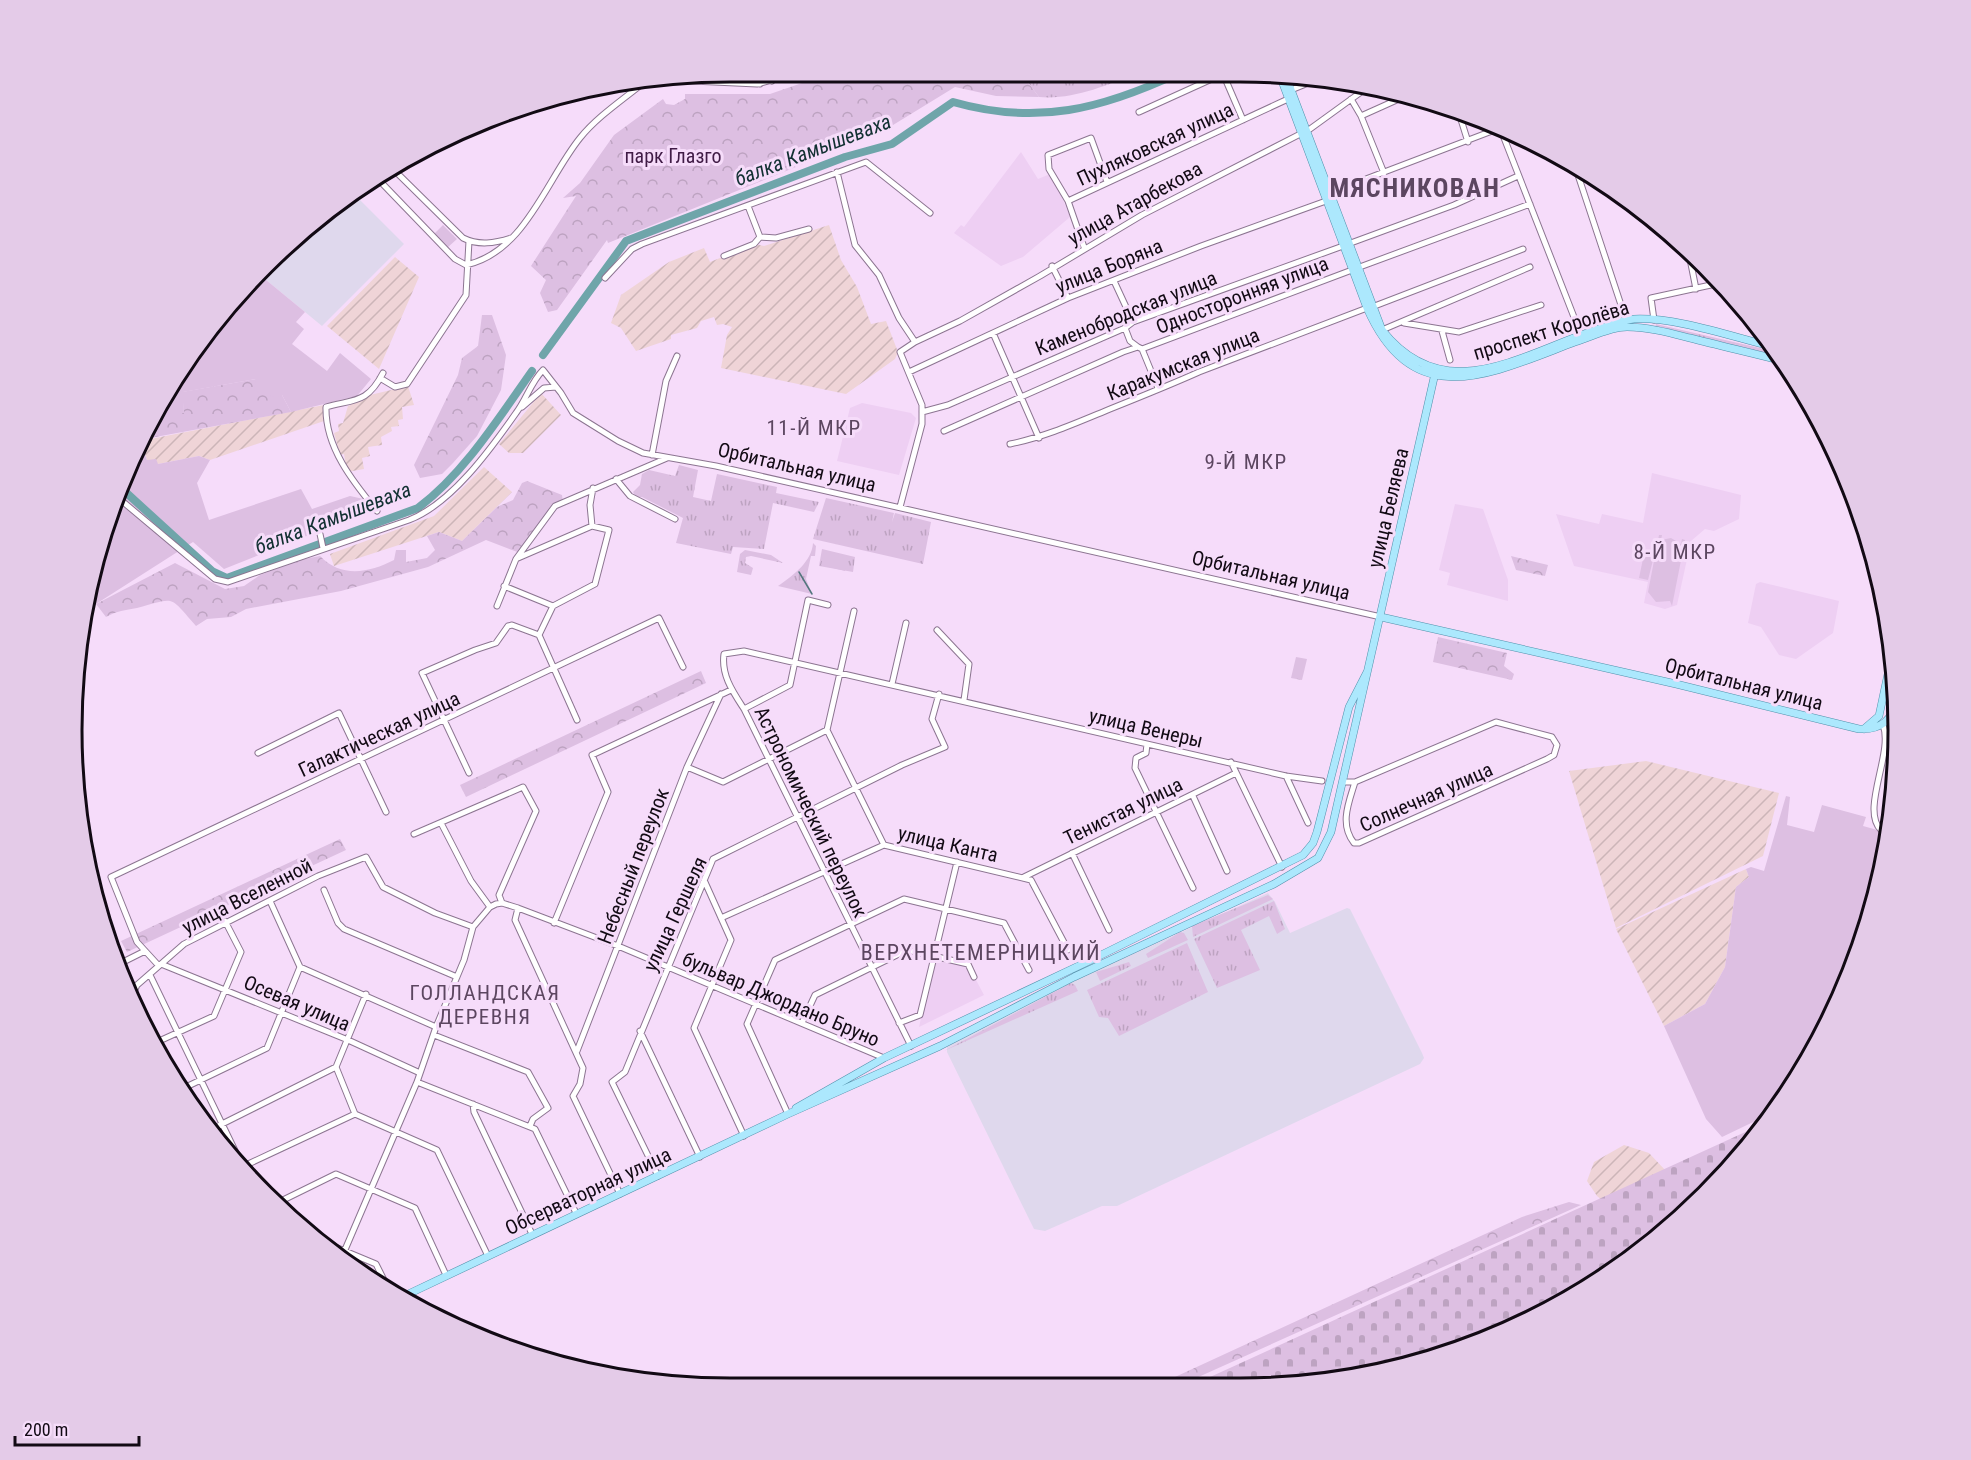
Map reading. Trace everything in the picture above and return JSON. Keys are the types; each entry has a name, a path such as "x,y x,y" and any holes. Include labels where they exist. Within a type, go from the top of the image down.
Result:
{"main road":[{"path":"1283,84 1383,341 1408,360"},
{"path":"1289,85 1303,132"},
{"path":"1369,307 1382,330 1408,360"},
{"name":"проспект Королёва","path":"1436,372 1479,371 1626,320 1654,320 1761,344"},
{"path":"1653,330 1654,320"},
{"name":"проспект Королёва","path":"1408,360 1456,378 1480,376 1616,329 1653,330 1771,358"},
{"name":"улица Беляева","path":"1381,617 1436,372"},
{"name":"Обсерваторная улица","path":"410,1293 788,1114 874,1078 1074,977 1293,874 1318,858 1331,832 1381,617"},
{"name":"Орбитальная улица","path":"1381,617 1864,729"},
{"name":"Обсерваторная улица","path":"788,1114 868,1066 975,1013 1089,961 1303,855 1313,843 1355,690 1370,667"},
{"path":"1864,729 1874,723 1881,708 1886,682"},
{"path":"1881,708 1888,713"},
{"path":"1864,729 1883,725 1888,719"},
{"path":"1338,748 1345,750 1348,758"},
{"path":"1218,910 1216,903 1220,896"},
{"path":"975,1013 981,1018 982,1025"},
{"path":"868,1066 869,1074 874,1078"}],"street":[{"path":"723,82 760,84 768,82"},
{"path":"1139,112 1207,82"},
{"path":"1228,82 1243,120"},
{"path":"1291,90 1302,86"},
{"path":"383,184 455,259 466,265 488,257 513,238 581,137 636,90"},
{"name":"улица Атарбекова","path":"909,372 900,352 915,342 960,321 1084,247 1303,132 1359,94"},
{"name":"Пухляковская улица","path":"1068,201 1288,99"},
{"path":"1351,99 1361,116 1384,172"},
{"path":"1361,116 1394,101"},
{"path":"1462,122 1468,142"},
{"name":"улица Боряна","path":"909,372 1068,298 1489,132"},
{"path":"1084,247 1068,201 1049,169 1048,155 1091,138 1107,182"},
{"path":"1503,138 1581,335"},
{"path":"605,278 632,249 866,162 930,213"},
{"path":"837,172 855,245 879,275 899,318 915,342"},
{"path":"398,174 463,238 470,241 495,243 513,238"},
{"name":"Каменобродская улица","path":"922,412 948,405 1125,328 1132,322 1454,205 1518,176"},
{"path":"1579,178 1626,320"},
{"name":"Односторонняя улица","path":"944,431 1140,348 1530,204"},
{"path":"748,206 760,237"},
{"path":"760,237 776,238 809,229"},
{"path":"724,256 754,244 760,237"},
{"path":"377,511 348,476 326,420 326,407 348,404 358,399 382,375 394,387 411,381 466,296 466,265 470,241"},
{"name":"Каракумская улица","path":"1010,444 1039,438 1158,388 1180,382 1199,372 1523,249"},
{"path":"1691,265 1696,289"},
{"path":"1052,266 1068,298"},
{"path":"1382,330 1404,323 1530,267"},
{"path":"1114,280 1132,322"},
{"path":"1654,320 1651,298 1711,285"},
{"path":"1404,323 1459,332 1540,305"},
{"path":"1125,328 1130,340 1140,348 1158,388"},
{"path":"1442,331 1450,360"},
{"path":"993,333 1039,438"},
{"path":"652,454 666,381 676,356"},
{"path":"124,503 215,579 228,582 409,520 434,507 480,460 517,412 543,370 556,387"},
{"path":"900,507 922,424 922,405 909,372"},
{"path":"517,412 544,388 556,387"},
{"name":"Орбитальная улица","path":"556,387 573,413 618,441 652,454 900,507 1381,617"},
{"path":"497,606 516,559 555,506 668,458"},
{"path":"616,479 630,496 675,519"},
{"path":"592,526 590,504 593,488"},
{"path":"516,559 592,526 609,530 595,585 553,606 539,635"},
{"path":"320,534 323,548"},
{"path":"504,586 553,606"},
{"path":"744,709 790,685 808,600 828,605"},
{"path":"854,611 827,730 884,845"},
{"name":"Галактическая улица","path":"145,951 137,942 111,877 659,618 682,667"},
{"path":"892,684 906,623"},
{"path":"469,773 422,673 496,643 508,626 512,625 539,635 577,720"},
{"path":"937,630 969,664 964,700"},
{"name":"улица Венеры","path":"744,651 939,694 1286,776 1322,781"},
{"name":"Астрономический переулок","path":"744,651 724,654 722,664 731,690 744,709 911,1046"},
{"path":"554,923 608,792 592,755 731,690"},
{"name":"Небесный переулок","path":"577,1051 687,767 722,694"},
{"name":"улица Гершеля","path":"658,1176 612,1082 625,1072 666,966 713,859 945,747 932,719 939,694"},
{"path":"258,753 339,713 386,812"},
{"name":"Солнечная улица","path":"1496,722 1552,737 1557,749 1547,759 1359,843 1354,843 1350,838 1345,815 1355,782 1496,722"},
{"path":"1883,725 1888,736"},
{"path":"687,767 723,782 827,730"},
{"path":"1881,827 1876,825 1875,802 1888,737"},
{"path":"1147,744 1146,753 1136,758 1135,768 1193,888"},
{"path":"1231,762 1282,867"},
{"name":"Тенистая улица","path":"1024,877 1236,773"},
{"path":"1286,776 1308,823"},
{"path":"1343,782 1355,782"},
{"path":"344,1250 417,1082 436,1027 457,977 473,927 490,907 502,903 500,896 536,811 523,787 414,834"},
{"path":"1193,796 1227,871"},
{"path":"441,823 471,881 490,907"},
{"name":"улица Канта","path":"721,918 884,845 1024,877"},
{"path":"1072,853 1109,930"},
{"name":"улица Вселенной","path":"136,987 184,944 225,921 318,876 366,857 383,887 435,913 473,927"},
{"path":"899,1023 920,1015 957,862"},
{"path":"1024,877 1035,884 1068,950"},
{"path":"704,880 731,940 710,985 694,1028 744,1136"},
{"path":"324,890 338,923 344,929 457,977"},
{"path":"788,1114 747,1024 775,960 904,899 1004,924 1029,969"},
{"path":"270,901 300,967 366,994 436,1027"},
{"name":"бульвар Джордано Бруно","path":"502,903 618,946 884,1058"},
{"path":"518,908 514,917 583,1068 580,1084 573,1096 620,1194"},
{"path":"162,1040 214,1016 242,952 225,921"},
{"path":"802,1023 815,995 907,950 968,964 974,977"},
{"path":"125,960 145,951 160,965"},
{"name":"Осевая улица","path":"160,965 282,1012 420,1073"},
{"path":"189,1086 267,1048 300,967"},
{"path":"150,975 231,1143"},
{"path":"218,1126 336,1067 366,994"},
{"path":"640,1030 700,1157"},
{"path":"434,1035 528,1072 548,1108 533,1119 530,1126"},
{"path":"336,1067 355,1114 437,1150 488,1256"},
{"path":"417,1082 530,1126 535,1130 576,1213"},
{"path":"473,1104 474,1112 532,1234"},
{"path":"249,1163 355,1114"},
{"path":"284,1199 336,1174 415,1208 446,1275"},
{"path":"345,1251 376,1264 382,1276"}],"shaded area":[{"path":"1021,152 1038,179 1050,174 1054,178 1070,217 1023,257 1001,266 954,233 961,225 964,227"},
{"path":"359,199 404,244 322,326 265,279 303,243"},
{"path":"829,225 841,260 857,287 871,324 886,321 898,352 895,359 846,394 721,368 727,335 732,327 717,325 714,317 701,321 697,328 671,335 671,339 636,351 621,328 611,323 621,295 669,262 704,248 710,262 755,244 764,246"},
{"path":"395,257 419,277 379,369 327,326"},
{"path":"408,386 414,405 402,407 403,419 398,420 399,426 391,427 392,431 381,437 382,445 368,447 370,456 362,458 364,469 347,472 344,454 340,455 334,433 339,431 338,424 343,423 348,406 370,395"},
{"path":"541,393 561,415 523,453 509,453 499,444"},
{"path":"862,403 911,413 916,418 899,475 837,461 850,408"},
{"path":"324,405 324,421 210,460 199,456 158,464 147,460 145,454 152,439"},
{"path":"484,467 512,492 462,541 439,532 334,566 330,554 434,516"},
{"path":"1652,473 1741,495 1739,519 1714,531 1705,529 1691,541 1677,605 1665,609 1644,603 1648,582 1574,566 1556,514 1599,524 1602,514 1643,523"},
{"path":"1455,504 1483,509 1508,580 1508,601 1447,585 1450,573 1439,570"},
{"path":"1760,582 1839,601 1833,633 1796,659 1779,655 1761,627 1748,623 1756,584"},
{"path":"1646,761 1779,793 1763,856 1616,928 1569,771"},
{"path":"1746,869 1749,877 1736,887 1725,967 1705,1004 1664,1026 1616,929"},
{"path":"1268,893 1290,933 1347,908 1350,909 1422,1053 1424,1058 1420,1064 1117,1206 1102,1206 1045,1231 1034,1229 947,1052 947,1047 1040,996"},
{"path":"935,957 968,965 984,995 919,1027"},
{"path":"1624,1145 1649,1153 1666,1171 1622,1216 1597,1196 1587,1181 1594,1162"}],"green space":[{"name":"парк Глазго","path":"805,82 1028,82 1039,97 996,96 955,87 880,133 608,243 607,240 557,310 548,312 540,293 546,280 531,266 576,196 563,198 580,183 614,135 663,99 666,104 674,105 685,99 685,94 770,94"},
{"path":"1028,82 1115,82 1076,94 1039,97"},
{"path":"443,225 457,239 447,248 434,234"},
{"path":"265,279 305,312 296,322 304,329 292,344 327,371 340,353 371,379 357,396 291,412 282,395 277,398 254,391 256,379 183,392 184,413 165,413 216,336"},
{"path":"482,315 492,315 506,355 501,390 477,436 453,463 442,474 420,478 414,465 458,375 462,358 478,346"},
{"path":"1656,324 1764,349 1767,353 1655,327"},
{"path":"256,379 282,395 291,412 152,438 165,413 184,413 182,392"},
{"path":"145,454 147,460 156,459 158,464 199,456 210,460 197,483 209,520 301,489 312,509 350,496 368,500 372,505 372,510 224,569 193,542 95,605 117,522"},
{"path":"679,465 698,470 693,497 711,501 717,474 777,487 776,493 819,502 814,512 773,503 764,549 733,547 731,554 676,543 683,518 642,497 636,497 633,492 640,485 642,474 649,470 675,476"},
{"path":"527,481 562,495 563,502 555,506 520,553 486,540 428,567 341,591 246,609 231,617 207,619 196,626 171,601 121,611 106,617 96,604 175,563 225,589 244,586 260,575 299,560 320,556 337,568 356,571 375,568 394,560 396,550 406,550 406,562 427,558 435,550 427,536 439,532 462,541 497,507 513,500 522,483"},
{"path":"826,498 894,513 892,522 895,513 931,522 923,564 813,539"},
{"path":"1659,535 1662,535 1661,540 1671,538 1681,544 1682,539 1685,540 1672,606 1670,601 1656,602 1648,592"},
{"path":"813,543 816,546 815,556 811,556 806,579 812,594 778,586 806,562"},
{"path":"822,549 855,557 853,572 819,566"},
{"path":"745,550 771,555 783,563 751,556 746,557 745,563 753,568 751,575 737,572 740,554"},
{"path":"824,553 848,559 845,571 821,565"},
{"path":"1644,554 1654,556 1648,580 1639,578"},
{"path":"1511,556 1548,565 1545,576 1516,570"},
{"path":"1438,637 1507,653 1504,666 1514,674 1512,680 1433,662"},
{"path":"1296,657 1307,659 1302,680 1291,678"},
{"path":"701,671 706,683 466,797 460,785"},
{"path":"1786,796 1790,797 1787,825 1814,832 1822,805 1866,817 1863,826 1880,831 1866,898 1854,938 1822,1016 1802,1054 1758,1120 1722,1137 1706,1119 1664,1026 1705,1004 1725,967 1736,887 1749,877 1746,869 1751,867 1764,871"},
{"path":"340,839 346,850 127,952 121,941"},
{"path":"1268,895 1273,899 1193,937 1192,926"},
{"path":"1274,901 1285,929 1277,934 1269,916 1241,930 1260,970 1217,988 1194,939"},
{"path":"1180,932 1184,933 1188,940 1148,958 1146,954"},
{"path":"1187,943 1208,992 1119,1036 1108,1018 1099,1017 1087,990"},
{"path":"1129,962 1131,966 1100,981 1096,972"},
{"path":"1071,983 1078,991 944,1051"},
{"path":"1750,1130 1699,1188 1635,1244 1565,1291 1527,1311 1449,1343 1367,1365 1283,1376 1208,1378"},
{"path":"1569,1202 1581,1205 1196,1378 1173,1378 1522,1217"}],"waterway":[{"name":"балка Камышеваха","path":"543,355 626,241 845,157 892,144 953,102 1013,113 1041,113 1096,104 1160,82"},
{"name":"балка Камышеваха","path":"128,494 212,571 227,578 418,508 435,494 466,461 532,371"},
{"path":"799,572 812,594"}],"district":[{"name":"МЯСНИКОВАН","path":"1415,188"},
{"name":"11-Й МКР","path":"814,428"},
{"name":"9-Й МКР","path":"1246,462"},
{"name":"8-Й МКР","path":"1675,552"},
{"name":"ВЕРХНЕТЕМЕРНИЦКИЙ","path":"981,952"},
{"name":"ГОЛЛАНДСКАЯ ДЕРЕВНЯ","path":"485,1005"}]}
